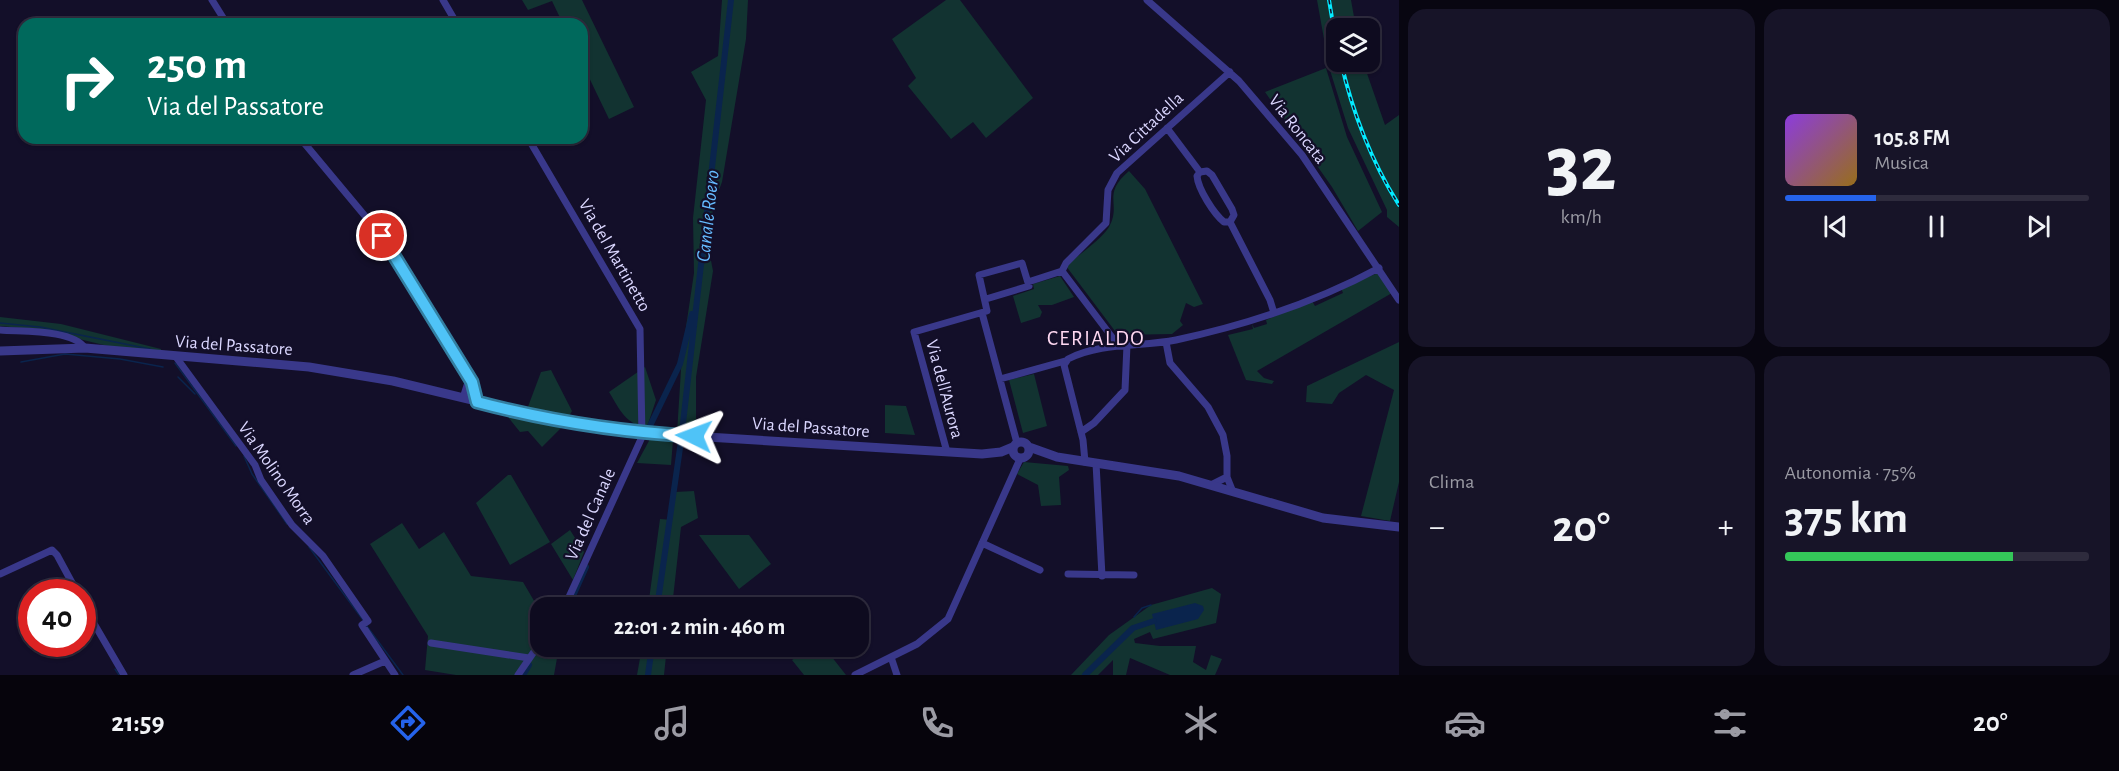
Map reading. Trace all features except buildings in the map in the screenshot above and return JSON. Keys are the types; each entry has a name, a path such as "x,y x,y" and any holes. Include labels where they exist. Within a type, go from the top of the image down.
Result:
{"street":[{"path":"212,0 223,18"},
{"name":"Via Roncata","path":"1147,0 1230,72 1302,155 1399,300"},
{"path":"446,1 454,18"},
{"name":"Via Cittadella","path":"1062,271 1066,263 1106,224 1108,190 1113,180 1230,72"},
{"path":"1167,128 1200,172 1210,173 1232,209 1234,215 1230,222"},
{"path":"305,144 390,246 469,376 477,402"},
{"name":"Via del Martinetto","path":"532,144 638,323 642,433"},
{"path":"1200,172 1197,179 1208,200 1221,220 1230,222"},
{"path":"1230,222 1270,300 1274,313"},
{"path":"855,675 917,644 948,619 1020,451 982,313 987,311 979,275 1022,263 1029,286 986,299"},
{"path":"1000,379 1118,345 1166,342 1274,313 1379,268"},
{"path":"1028,282 1062,271 1118,345"},
{"name":"Via dell'Aurora","path":"947,452 914,332 982,313"},
{"path":"0,330 46,333 77,341 86,348"},
{"path":"1166,342 1170,363 1208,407 1223,435 1227,477 1233,492"},
{"path":"1081,432 1094,423 1125,390 1127,345"},
{"name":"Via del Passatore","path":"0,351 86,348 309,367 393,381 551,420 642,433 947,452 1020,451 1140,468 1211,485 1323,518 1399,527"},
{"name":"Via Molino Morra","path":"176,357 255,465 261,480 292,525 323,556 368,621 362,625 395,675"},
{"path":"1065,362 1081,432 1085,462"},
{"path":"463,398 469,385 469,376"},
{"name":"Via del Canale","path":"569,597 642,433"},
{"path":"1096,463 1102,576"},
{"path":"1211,485 1227,477"},
{"path":"982,543 1040,570"},
{"path":"0,574 52,550 70,579"},
{"path":"1068,574 1134,575"},
{"path":"96,627 124,675"},
{"path":"431,643 529,658 518,675"},
{"path":"891,657 897,675"},
{"path":"353,675 385,661"}],"green space":[{"path":"522,0 582,0 634,107 609,119 588,75 588,18 560,18 552,1 528,10"},
{"path":"722,0 748,0 746,39 722,182 714,203 708,245 713,271 696,377 696,434 677,433 682,354 694,273 693,218 706,100 691,72 718,56"},
{"path":"946,0 960,0 1033,98 986,138 973,122 951,139 908,86 916,78 892,39"},
{"path":"1317,0 1351,0 1354,18 1326,18 1326,50"},
{"path":"1326,68 1347,137 1382,212 1358,231 1332,187 1265,92"},
{"path":"1331,72 1366,72 1385,125 1399,115 1399,227 1387,217 1387,210 1348,128"},
{"path":"1129,171 1145,189 1203,304 1194,307 1186,303 1180,321 1183,325 1172,334 1118,335 1066,266 1106,232 1114,212 1116,187"},
{"path":"1378,273 1392,293 1257,371 1264,378 1274,381 1272,384 1246,380 1228,335 1253,329 1252,324 1254,328 1267,324 1266,320 1312,301 1315,306 1343,293 1341,288"},
{"path":"1060,276 1074,297 1052,305 1038,305 1042,312 1040,317 1021,323 1013,296 1034,289 1033,284"},
{"path":"0,317 61,324 161,349 161,352 112,347 42,330 0,326"},
{"path":"1399,342 1399,482 1390,521 1361,516 1394,390 1366,375 1339,393 1332,404 1306,402 1307,386"},
{"path":"645,367 656,400 647,427 629,420 609,392"},
{"path":"551,370 572,411 564,425 542,447 528,431 520,432 508,417 526,412 541,372"},
{"path":"1034,374 1047,426 1023,433 1009,380"},
{"path":"885,405 906,406 915,435 885,433"},
{"path":"650,439 673,440 671,465 637,463"},
{"path":"1024,462 1068,466 1069,470 1059,477 1061,505 1041,506 1038,485 1017,474"},
{"path":"508,475 511,475 550,542 510,565 476,503"},
{"path":"694,491 698,518 681,527 673,597 649,597 660,519 672,520 675,492"},
{"path":"402,523 419,549 444,532 471,576 523,582 532,597 530,657 557,657 554,675 456,675 425,670 428,636 370,544"},
{"path":"570,530 584,552 573,580 551,544"},
{"path":"699,535 749,535 771,564 739,589"},
{"path":"1212,588 1221,594 1216,623 1153,639 1150,632 1134,639 1135,643 1160,646 1196,646 1193,662 1206,670 1211,655 1222,659 1215,675 1170,675 1130,658 1126,675 1113,675 1113,660 1098,675 1071,675 1109,635 1151,605"},
{"path":"640,657 666,657 664,675 637,675"},
{"path":"796,657 832,657 846,675 804,675 792,660"}],"water":[{"path":"1195,603 1203,606 1204,610 1198,619 1156,630 1152,614"}],"waterway":[{"name":"Canale Roero","path":"682,432 731,0"},
{"path":"648,430 680,364 692,314"},
{"path":"0,323 40,327 150,349"},
{"path":"21,362 65,354 120,359 163,367"},
{"path":"175,363 236,446"},
{"path":"178,377 195,394"},
{"path":"659,597 681,441"},
{"path":"244,456 252,474 287,524"},
{"path":"309,547 363,620"},
{"path":"572,597 586,567"},
{"path":"1134,617 1142,608 1151,605"},
{"path":"1085,675 1133,628 1154,621"},
{"path":"366,625 403,675"},
{"path":"648,675 650,657"},
{"path":"523,675 529,665"},
{"path":"115,669 119,675"}],"railway":[{"path":"1329,0 1332,18"},
{"path":"1344,72 1364,136 1380,172 1399,205"}],"district":[{"name":"CERIALDO","path":"1096,338"}],"route":[{"path":"382,236 432,313 472,382 477,402 551,420 651,434 694,436"}]}
